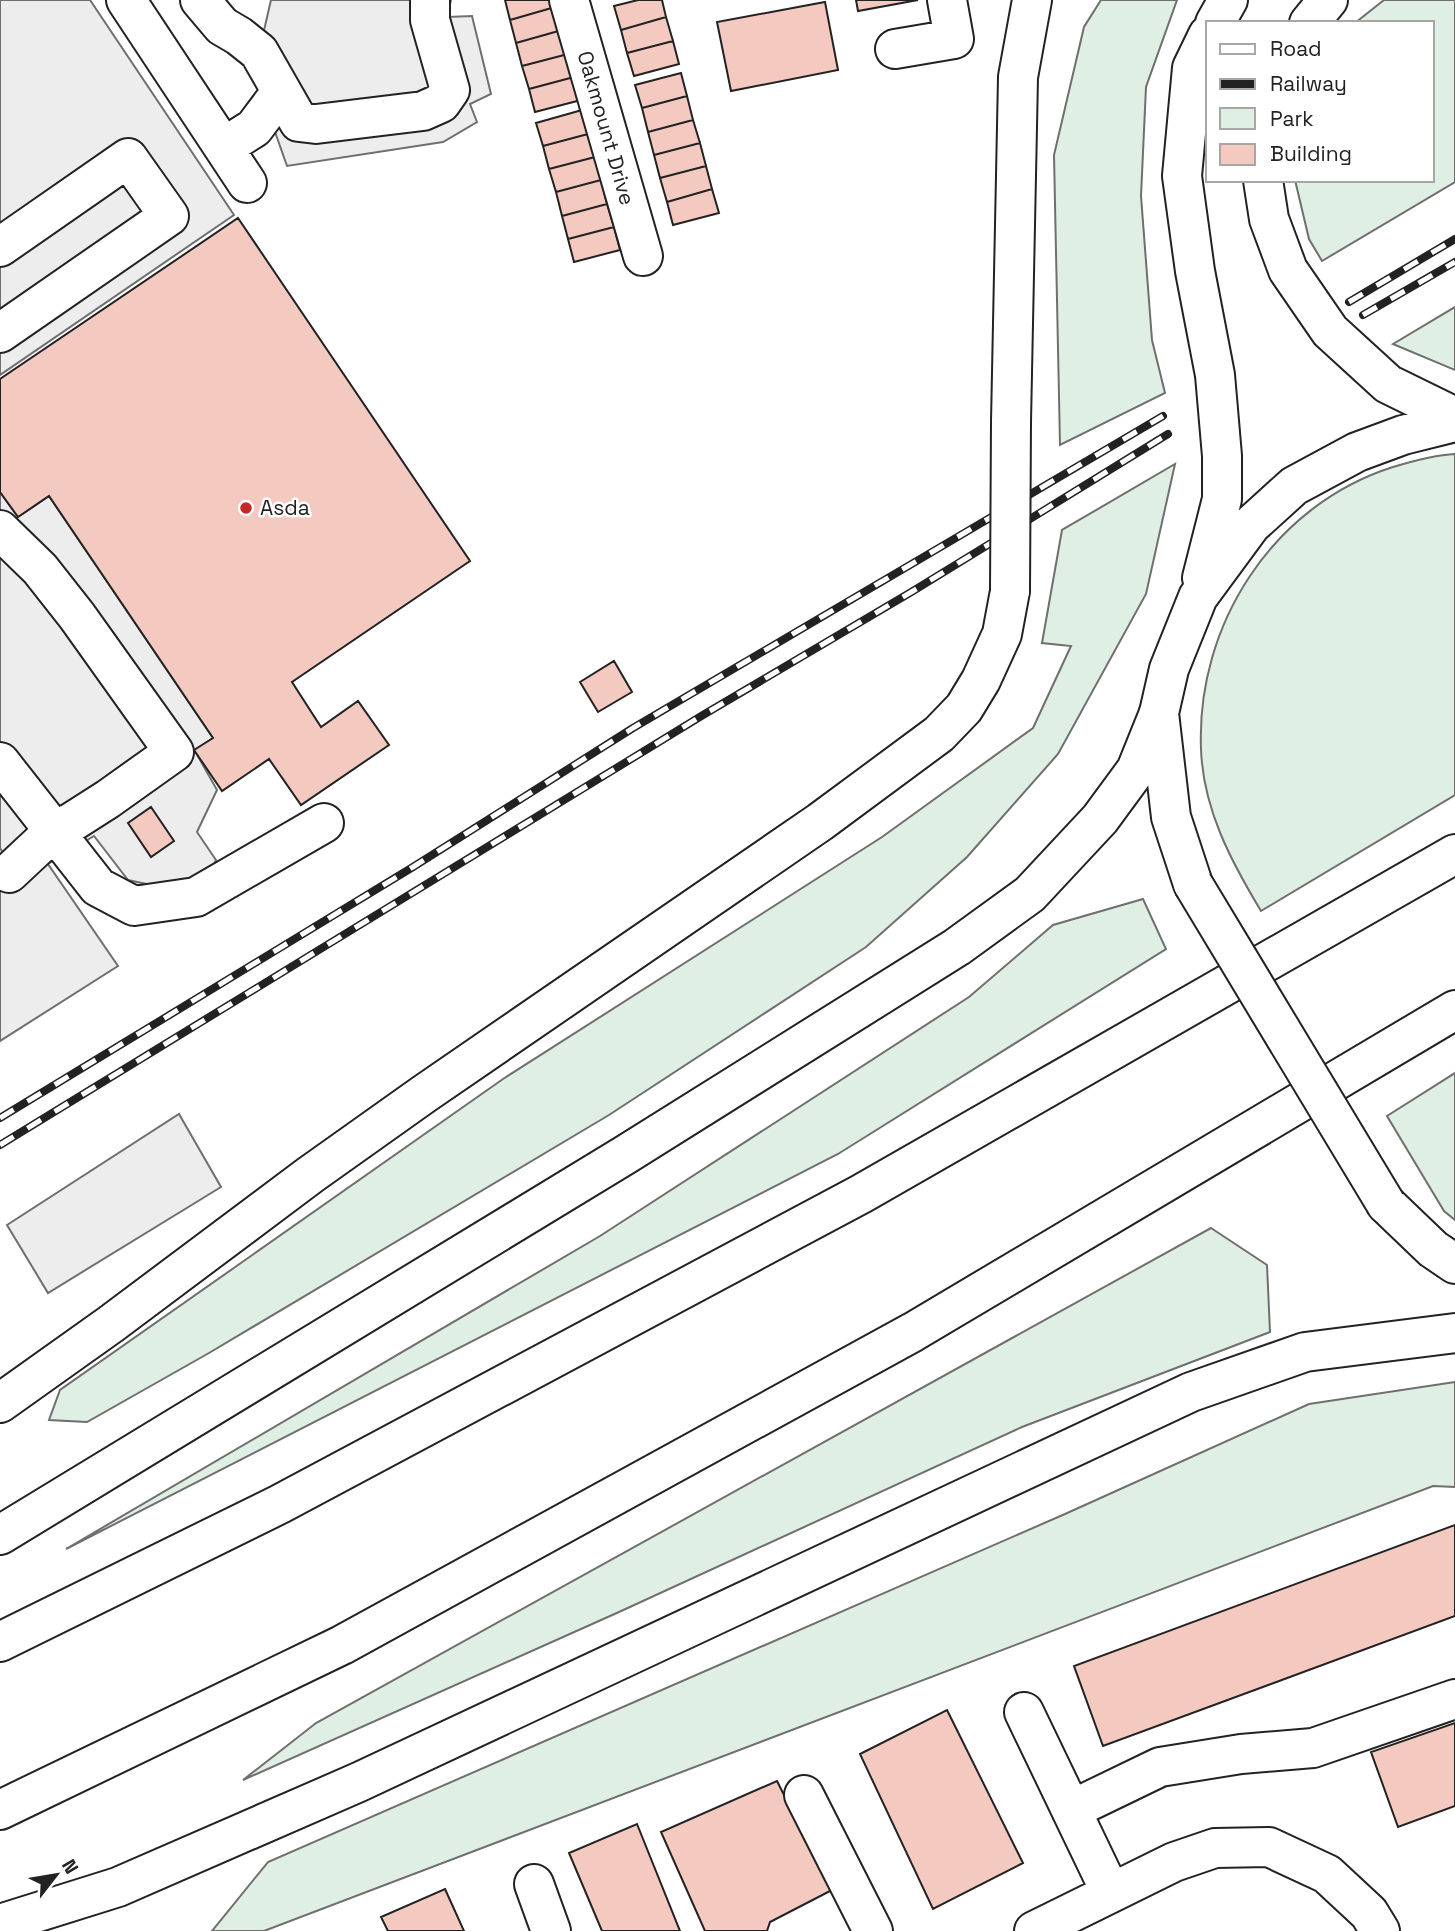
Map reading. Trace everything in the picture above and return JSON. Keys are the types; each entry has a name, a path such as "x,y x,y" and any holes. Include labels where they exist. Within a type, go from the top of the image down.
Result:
{"main road":[{"path":"126,0 239,137 247,183"},
{"path":"200,0 222,26 259,52 290,107 316,124 423,111 441,103 450,90 430,20 430,0"},
{"name":"Oakmount Drive","path":"569,0 643,256"},
{"path":"895,49 954,39 947,0"},
{"path":"0,1403 111,1325 310,1175 424,1094 820,822 939,734 964,708 981,680 1002,635 1010,591 1018,77 1032,0"},
{"path":"1216,21 1228,0"},
{"path":"1311,21 1328,0"},
{"path":"0,1535 625,1155 957,947 1030,894 1100,819 1136,770 1158,713 1169,669 1198,597 1222,499 1222,456 1215,375 1195,271 1182,176 1192,68 1206,39"},
{"path":"239,137 290,107"},
{"path":"0,247 128,158 169,216 0,333"},
{"path":"1263,182 1269,219 1288,270 1330,331 1388,384 1455,419"},
{"path":"1198,597 1251,525 1294,486 1357,452 1455,419"},
{"path":"0,530 40,569 78,616 174,752 108,799 54,831 9,873"},
{"path":"1158,713 1171,817 1193,884 1386,1204 1433,1250 1455,1264"},
{"path":"0,762 98,887 134,906 196,897 324,824"},
{"path":"0,1642 281,1504 861,1194 1455,854"},
{"path":"0,1810 342,1645 889,1346 1455,1010"},
{"path":"0,1924 118,1887 359,1782 1191,1392 1305,1352 1455,1333"},
{"path":"1071,1810 1160,1767 1241,1754 1313,1748 1455,1699"},
{"path":"1024,1712 1111,1893"},
{"path":"804,1795 873,1931"},
{"path":"1034,1931 1174,1862 1215,1848 1269,1847 1327,1874 1369,1913 1380,1931"},
{"path":"534,1884 551,1931"}],"green space":[{"path":"1101,0 1177,0 1146,87 1141,196 1152,340 1165,393 1060,445 1054,155 1084,27"},
{"path":"1384,0 1455,0 1455,182 1322,261 1309,239 1295,182 1434,182 1434,21 1358,21"},
{"path":"1455,307 1455,370 1393,344"},
{"path":"1455,454 1455,795 1261,911 1220,834 1203,771 1203,703 1212,658 1228,615 1250,576 1278,540 1312,510 1350,485 1393,467"},
{"path":"1175,464 1146,594 1058,754 967,857 866,947 609,1115 209,1353 87,1422 49,1420 60,1390 503,1079 882,837 1033,728 1071,646 1042,643 1062,530"},
{"path":"1143,899 1166,949 838,1154 66,1549 600,1236 969,997 1053,925"},
{"path":"1455,1073 1455,1220 1444,1211 1387,1116"},
{"path":"1211,1228 1267,1265 1270,1332 1022,1427 619,1612 243,1780 316,1723"},
{"path":"1455,1382 1455,1487 1433,1486 264,1931 212,1931 268,1862 1065,1514 1309,1404"}],"shaded area":[{"path":"0,0 90,0 234,215 0,375"},
{"path":"271,0 451,0 447,17 472,16 491,94 470,104 477,122 443,142 287,166 268,112 259,52"},
{"path":"0,492 18,517 49,496 213,738 195,751 217,790 197,832 216,860 211,872 165,888 128,880 94,836 48,864 118,966 0,1041 0,856 3,853 0,848"},
{"path":"179,1114 221,1187 48,1293 7,1225"}],"building":[{"path":"505,0 554,0 555,7 510,20"},
{"path":"638,0 662,0 666,17 621,30 614,6"},
{"path":"856,0 918,0 858,11"},
{"path":"825,2 838,70 731,91 717,22"},
{"path":"555,7 562,30 516,43 510,20"},
{"path":"666,17 673,41 627,53 621,30"},
{"path":"562,30 568,54 522,66 516,43"},
{"path":"673,41 679,64 634,76 627,53"},
{"path":"568,54 574,77 529,89 522,66"},
{"path":"681,73 687,96 642,108 635,85"},
{"path":"574,77 581,100 535,112 529,89"},
{"path":"687,96 693,120 648,132 642,108"},
{"path":"582,110 588,134 543,146 536,123"},
{"path":"693,120 700,143 654,155 648,132"},
{"path":"588,134 595,157 549,169 543,146"},
{"path":"700,143 706,166 660,178 654,155"},
{"path":"595,157 601,180 556,192 549,169"},
{"path":"706,166 712,189 667,202 660,178"},
{"path":"601,180 607,204 562,216 556,192"},
{"path":"712,189 719,213 673,225 667,202"},
{"path":"607,204 614,227 568,239 562,216"},
{"name":"Asda","path":"238,218 470,561 292,682 321,727 358,701 389,745 301,805 269,759 222,791 194,750 213,738 49,496 18,517 0,492 0,379"},
{"path":"614,227 620,250 574,262 568,239"},
{"path":"614,661 632,692 598,712 580,682"},
{"path":"151,807 174,841 151,857 128,823"},
{"path":"1455,1525 1455,1616 1103,1746 1074,1666"},
{"path":"947,1710 1023,1863 933,1909 860,1754"},
{"path":"1455,1723 1455,1806 1398,1827 1371,1752"},
{"path":"777,1781 832,1890 770,1922 767,1931 705,1931 661,1832"},
{"path":"637,1824 680,1931 602,1931 569,1853"},
{"path":"445,1889 464,1931 388,1931 381,1917"}],"railway":[{"path":"1349,302 1455,239"},
{"path":"1363,315 1455,262"},
{"path":"0,1118 413,867 633,728 1163,416"},
{"path":"0,1145 1168,434"}],"place":[{"name":"Asda","path":"246,508"}]}
